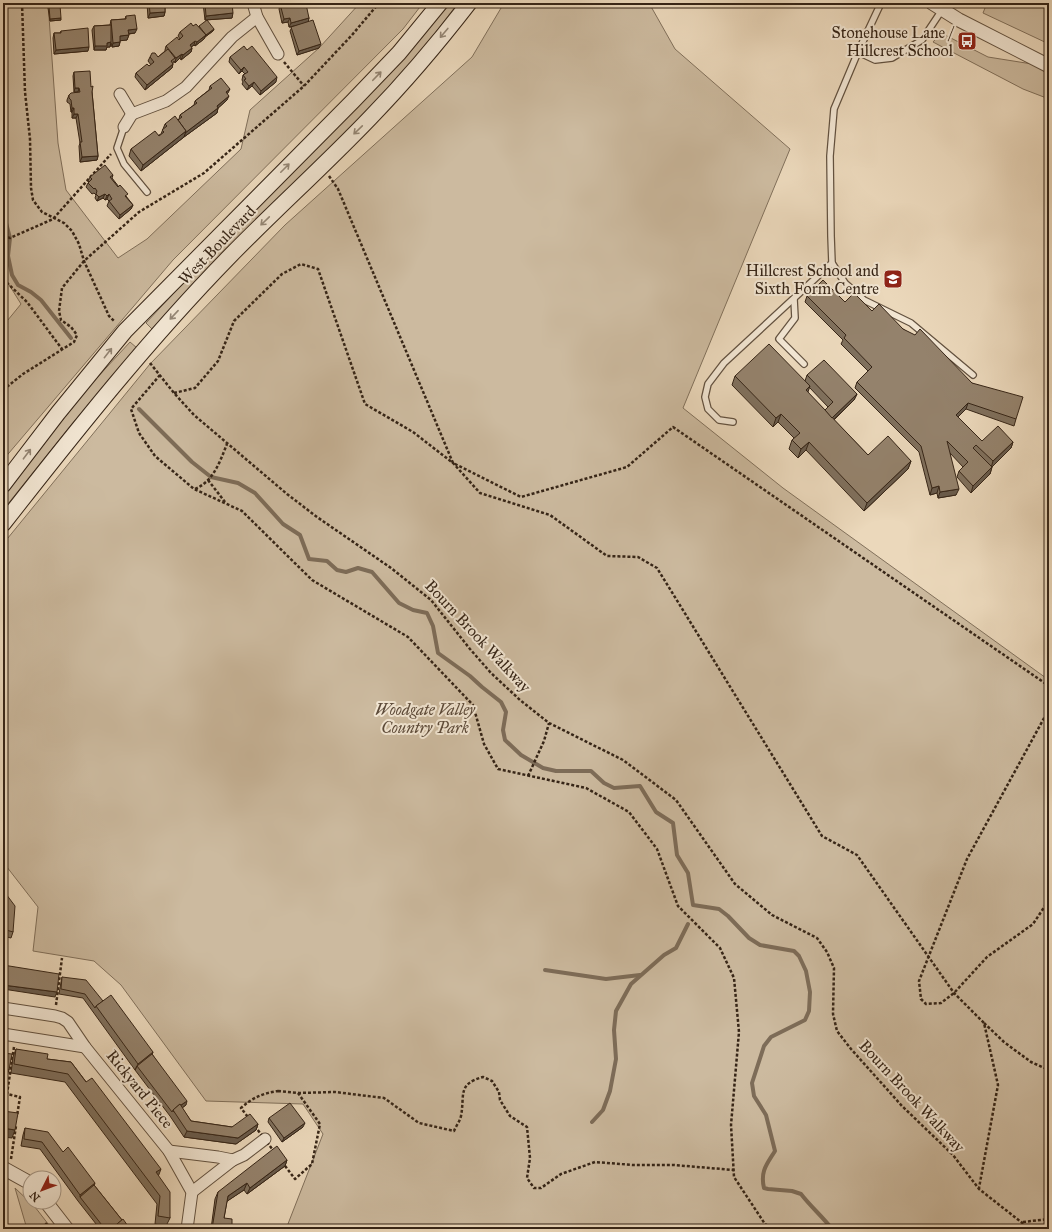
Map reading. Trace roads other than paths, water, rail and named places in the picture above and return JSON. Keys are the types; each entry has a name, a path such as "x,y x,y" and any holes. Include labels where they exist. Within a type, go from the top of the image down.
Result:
{"main road":[{"name":"West Boulevard","path":"3,485 58,413 125,331 358,96 399,53 440,3"},
{"name":"West Boulevard","path":"3,524 78,428 153,338 230,256 370,118 416,67 469,3"}],"street":[{"path":"253,3 257,17 278,54"},
{"path":"937,6 959,20 1049,66"},
{"path":"124,127 132,114 166,100 186,87 232,37 257,17"},
{"path":"120,94 132,114"},
{"name":"Rickyard Piece","path":"3,1008 55,1016 68,1022 169,1152 192,1192"},
{"name":"Rickyard Piece","path":"3,1034 86,1047"},
{"path":"187,1229 192,1192 233,1160 244,1155 265,1139"},
{"name":"Rickyard Piece","path":"169,1152 233,1160"},
{"path":"52,1210 67,1229"}],"lane":[{"path":"881,3 834,109 830,156 832,263 845,283 864,300 911,324 973,375"},
{"path":"858,52 875,60 892,58 922,40 937,6"},
{"path":"124,127 117,148 124,164 147,192"},
{"path":"733,422 719,420 708,409 705,397 708,384 724,363 832,263"},
{"path":"794,299 795,318 779,339 804,364"}],"waterway":[{"path":"3,164 6,223 10,238 8,256 12,275 18,285 31,292 41,300 71,338"},
{"path":"139,409 192,462 211,477 238,483 255,493 283,524 300,535 309,559 327,561 337,570 346,572 358,568 372,572 399,603 413,610 427,613 433,626 438,653 470,676 501,702 506,712 503,730 505,740 521,755 543,768 556,771 591,771 604,783 614,788 640,786 656,812 673,823 677,855 688,873 693,905 719,909 728,916 749,938 760,945 794,951 799,956 806,971 810,992 809,1011 805,1020 771,1037 764,1046 752,1083 754,1096 766,1115 775,1151 765,1168 763,1182 764,1188 792,1191 801,1194 832,1229"},
{"path":"592,1122 603,1110 610,1091 616,1059 614,1030 616,1011 631,984 664,955 676,948 688,924"},
{"path":"545,970 606,979 640,975"}],"place":[{"name":"Stonehouse Lane / Hillcrest School","path":"967,41"},
{"name":"Hillcrest School and Sixth Form Centre","path":"893,279"}],"park label":[{"name":"Woodgate Valley Country Park","path":"425,718"}]}
